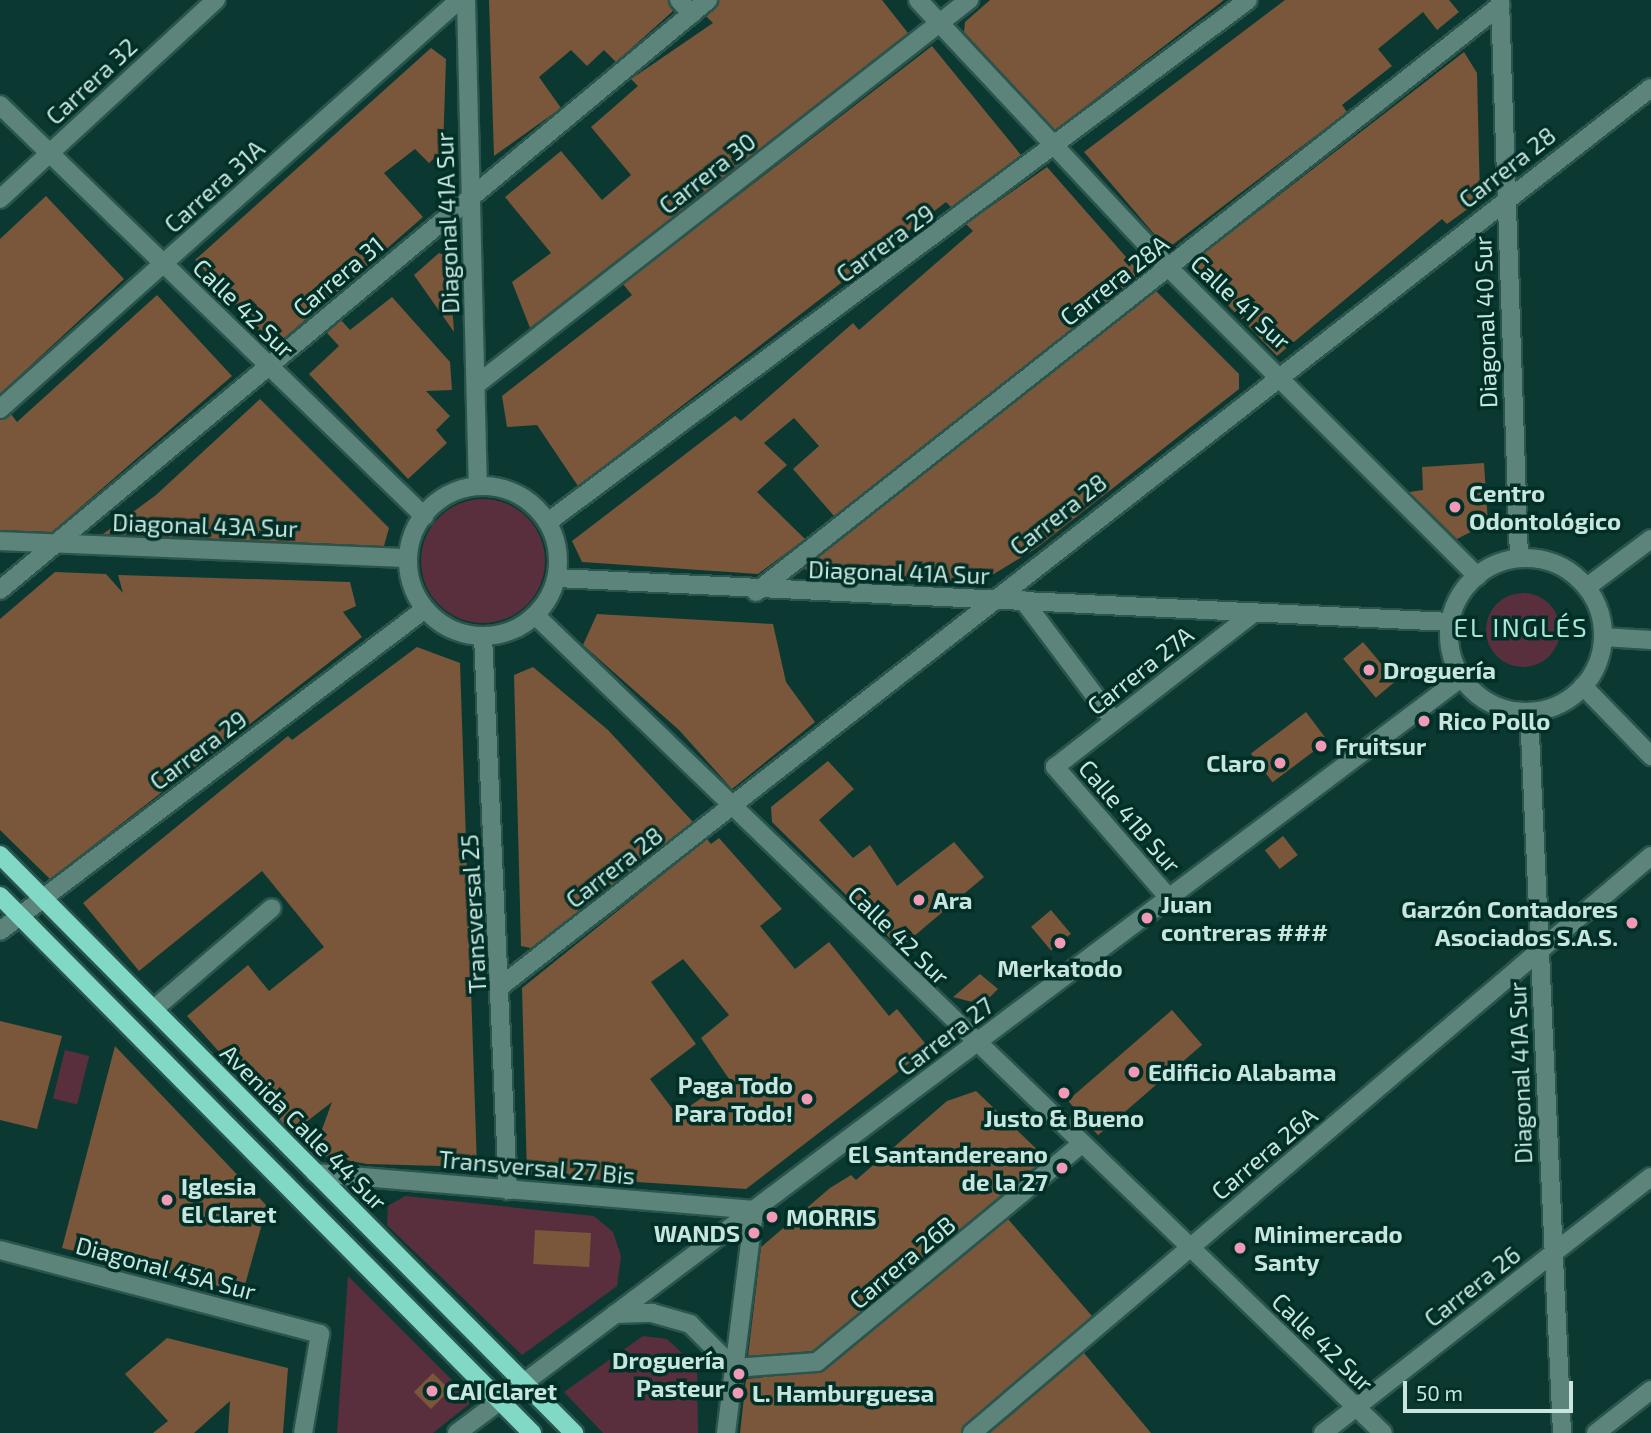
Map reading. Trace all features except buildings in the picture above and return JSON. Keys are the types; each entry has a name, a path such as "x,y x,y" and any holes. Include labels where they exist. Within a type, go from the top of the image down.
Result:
{"main road":[{"name":"Avenida Calle 44 Sur","path":"0,855 573,1433"},
{"path":"0,896 532,1433"}],"street":[{"name":"Carrera 32","path":"0,199 216,0"},
{"name":"Carrera 31A","path":"0,409 459,0"},
{"name":"Diagonal 41A Sur","path":"466,0 478,486"},
{"path":"678,0 692,14"},
{"name":"Carrera 31","path":"0,590 708,0"},
{"name":"Calle 41 Sur","path":"918,0 1169,268 1281,373 1477,576"},
{"name":"Carrera 30","path":"475,385 968,0"},
{"name":"Carrera 29","path":"548,522 1056,148 1248,0"},
{"name":"Diagonal 40 Sur","path":"1500,3 1519,558"},
{"name":"Carrera 28A","path":"756,592 1169,268 1500,3"},
{"name":"Carrera 28","path":"501,986 989,599 1651,88"},
{"name":"Calle 42 Sur","path":"0,105 424,516"},
{"path":"478,486 519,495 548,522 559,558 557,578 535,615 483,636 452,628 425,609 408,558 424,516 439,501 478,486"},
{"path":"1587,587 1651,539"},
{"name":"Diagonal 43A Sur","path":"0,541 408,558"},
{"path":"1519,558 1556,565 1587,587 1603,638 1583,687 1549,708 1528,712 1491,704 1461,678 1450,651 1450,622 1477,576 1519,558"},
{"name":"Diagonal 41A Sur","path":"557,578 756,592 1023,600 1450,622"},
{"path":"1023,600 1115,720"},
{"name":"Carrera 29","path":"0,931 425,609"},
{"name":"Carrera 27A","path":"1055,767 1255,612"},
{"name":"Calle 42 Sur","path":"535,615 975,1043 1383,1433"},
{"name":"Transversal 25","path":"483,636 501,986 508,1190"},
{"path":"1603,638 1651,640"},
{"name":"Carrera 27","path":"457,1433 1461,678"},
{"path":"1583,687 1651,756"},
{"name":"Diagonal 41A Sur","path":"1528,712 1562,1433"},
{"name":"Calle 41B Sur","path":"1055,767 1169,898"},
{"name":"Carrera 26A","path":"972,1433 1651,856"},
{"path":"154,1009 272,908"},
{"name":"Carrera 26B","path":"734,1368 817,1362 1081,1144"},
{"name":"Transversal 27 Bis","path":"316,1173 754,1209"},
{"name":"Carrera 26","path":"1323,1433 1651,1177"},
{"path":"726,1433 754,1209"},
{"name":"Diagonal 45A Sur","path":"0,1250 320,1334 303,1433"},
{"path":"615,1314 652,1313 690,1324 734,1368"},
{"path":"1596,1433 1651,1390"}],"shaded area":[{"path":"483,499 507,504 527,517 540,537 545,561 540,585 527,605 507,618 483,623 459,618 439,605 426,585 421,561 426,537 439,517 459,504"},
{"path":"1523,593 1544,599 1554,609 1560,630 1554,651 1544,661 1523,667 1502,661 1492,651 1486,630 1492,609 1502,599"},
{"path":"65,1050 89,1056 77,1105 53,1099"},
{"path":"405,1196 594,1216 613,1232 621,1256 617,1286 522,1355 387,1225 388,1206"},
{"path":"348,1276 473,1401 433,1433 337,1433"},
{"path":"643,1336 667,1339 697,1367 698,1433 603,1433 564,1392"}],"place":[{"name":"Centro Odontológico","path":"1455,507"},
{"name":"Droguería","path":"1369,670"},
{"name":"Rico Pollo","path":"1424,721"},
{"name":"Fruitsur","path":"1321,746"},
{"name":"Claro","path":"1280,763"},
{"name":"Ara","path":"919,900"},
{"name":"Juan contreras ###","path":"1147,918"},
{"name":"Garzón Contadores Asociados S.A.S.","path":"1632,923"},
{"name":"Merkatodo","path":"1060,943"},
{"name":"Edificio Alabama","path":"1134,1072"},
{"name":"Justo & Bueno","path":"1064,1093"},
{"name":"Paga Todo Para Todo!","path":"807,1099"},
{"name":"El Santandereano de la 27","path":"1062,1168"},
{"name":"Iglesia El Claret","path":"167,1200"},
{"name":"MORRIS","path":"772,1217"},
{"name":"WANDS","path":"754,1233"},
{"name":"Minimercado Santy","path":"1240,1248"},
{"name":"Droguería Pasteur","path":"739,1374"},
{"name":"CAI Claret","path":"432,1391"},
{"name":"L. Hamburguesa","path":"738,1393"}],"district":[{"name":"EL INGLÉS","path":"1521,627"}]}
